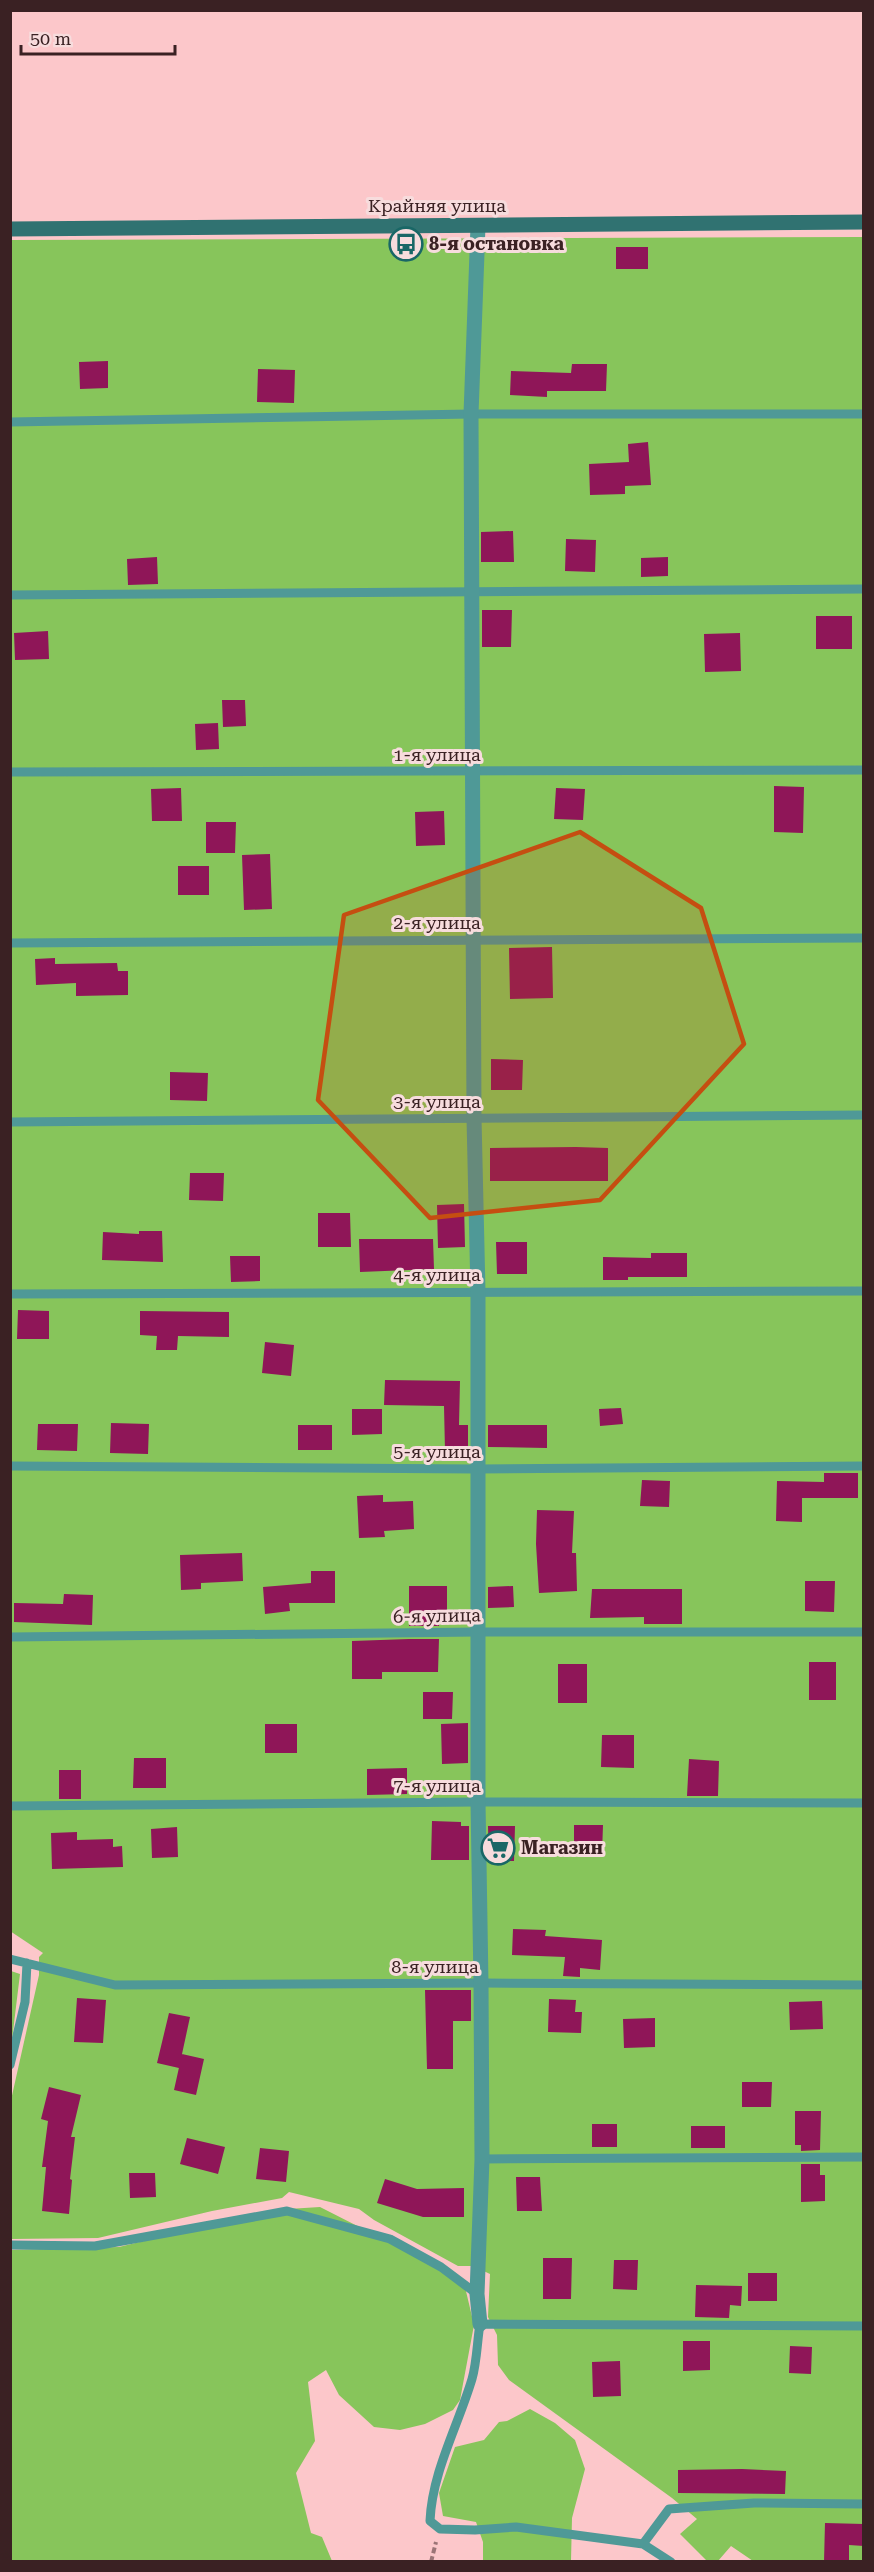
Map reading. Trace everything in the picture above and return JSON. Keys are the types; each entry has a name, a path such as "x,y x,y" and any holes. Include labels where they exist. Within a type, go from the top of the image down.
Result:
{"main road":[{"name":"Крайняя улица","path":"10,229 864,222"}],"street":[{"path":"478,226 471,414 474,1118 478,1292 478,1802 482,2159 477,2294 480,2324"}],"lane":[{"path":"10,422 471,414 864,414"},
{"path":"10,595 864,589"},
{"name":"1-я улица","path":"10,772 864,770"},
{"name":"2-я улица","path":"10,943 864,938"},
{"name":"3-я улица","path":"10,1122 864,1115"},
{"name":"4-я улица","path":"10,1294 864,1291"},
{"name":"5-я улица","path":"10,1466 477,1469 864,1466"},
{"name":"6-я улица","path":"10,1637 478,1632 864,1632"},
{"name":"7-я улица","path":"10,1806 478,1802 864,1803"},
{"name":"8-я улица","path":"10,1959 115,1985 481,1983 864,1985"},
{"path":"10,2065 25,2002 27,1963"},
{"path":"482,2159 864,2157"},
{"path":"10,2245 95,2247 287,2211 390,2239 441,2267 477,2294"},
{"path":"671,2562 643,2544 516,2527 475,2530 440,2529 430,2521 440,2469 473,2377 480,2324 864,2326"},
{"path":"643,2544 669,2509 754,2503 864,2504"}],"path":[{"path":"431,2562 440,2529"}],"highlighted area":[{"path":"580,832 701,908 744,1044 600,1200 430,1218 318,1100 344,915"}],"green space":[{"path":"863,237 863,2561 753,2561 731,2546 718,2561 707,2561 680,2534 697,2519 672,2498 509,2380 498,2365 497,2335 488,2317 490,2274 473,2266 458,2266 374,2220 359,2209 289,2192 282,2198 212,2211 98,2238 11,2239 11,2100 39,1975 39,1957 43,1953 10,1931 10,240"},
{"path":"11,1971 20,1974 11,2048"},
{"path":"320,2207 440,2268 465,2287 474,2325 460,2400 453,2410 425,2424 400,2430 374,2427 339,2395 326,2370 308,2382 315,2441 296,2473 311,2533 322,2537 332,2561 11,2562 11,2250 119,2247 272,2210"},
{"path":"530,2409 555,2423 575,2440 585,2469 572,2518 571,2561 483,2561 483,2542 476,2522 443,2516 439,2493 455,2447 484,2440 499,2422 507,2421"}],"building":[{"path":"616,247 648,247 648,269 616,269"},
{"path":"108,361 108,388 80,389 79,362"},
{"path":"572,364 607,364 606,391 547,391 547,397 510,395 511,371 571,373"},
{"path":"258,369 295,370 294,403 257,402"},
{"path":"648,442 651,485 625,486 625,494 590,495 589,464 629,462 628,444"},
{"path":"513,531 514,562 481,562 481,532"},
{"path":"566,539 596,540 595,572 565,571"},
{"path":"157,557 158,584 128,585 127,559"},
{"path":"668,557 668,576 641,577 641,558"},
{"path":"482,610 512,610 511,647 482,647"},
{"path":"816,616 852,616 852,649 816,649"},
{"path":"48,631 49,659 15,660 14,633"},
{"path":"740,633 741,671 705,672 704,634"},
{"path":"222,700 245,700 246,726 223,727"},
{"path":"218,723 219,749 196,750 195,724"},
{"path":"774,786 804,787 803,833 774,832"},
{"path":"181,788 182,821 152,821 151,789"},
{"path":"556,788 585,789 583,820 554,819"},
{"path":"444,811 445,845 416,846 415,812"},
{"path":"206,822 236,822 235,853 206,853"},
{"path":"270,854 272,909 244,910 242,855"},
{"path":"178,866 209,866 209,895 178,895"},
{"path":"552,947 553,998 510,999 509,948"},
{"path":"55,958 55,964 117,963 118,971 128,971 128,995 76,996 76,983 36,985 35,959"},
{"path":"491,1059 523,1060 522,1090 491,1090"},
{"path":"170,1072 208,1073 207,1101 170,1100"},
{"path":"490,1148 608,1148 608,1181 490,1181"},
{"path":"190,1173 224,1173 223,1201 189,1200"},
{"path":"464,1204 465,1247 438,1248 437,1205"},
{"path":"318,1213 350,1213 351,1247 318,1247"},
{"path":"139,1231 162,1231 163,1262 102,1260 103,1232 139,1234"},
{"path":"359,1239 433,1239 434,1269 360,1272"},
{"path":"496,1242 527,1242 527,1274 497,1274"},
{"path":"651,1253 687,1253 687,1277 628,1277 628,1280 603,1280 603,1257 651,1258"},
{"path":"230,1256 260,1256 260,1281 231,1282"},
{"path":"18,1310 49,1311 49,1339 17,1339"},
{"path":"140,1311 229,1312 229,1337 178,1336 177,1350 156,1350 157,1336 140,1335"},
{"path":"265,1342 294,1345 291,1376 262,1373"},
{"path":"385,1380 460,1381 459,1425 468,1425 468,1447 462,1447 462,1451 445,1451 444,1406 384,1405"},
{"path":"621,1408 623,1424 600,1426 599,1409"},
{"path":"352,1409 382,1409 382,1434 352,1435"},
{"path":"111,1423 149,1424 148,1454 110,1453"},
{"path":"38,1424 78,1424 77,1451 37,1450"},
{"path":"298,1425 332,1425 332,1450 298,1450"},
{"path":"488,1425 547,1425 547,1448 488,1447"},
{"path":"824,1473 858,1473 858,1498 802,1498 802,1522 776,1521 777,1481 824,1482"},
{"path":"642,1480 670,1481 669,1507 640,1506"},
{"path":"383,1495 383,1502 413,1501 414,1529 384,1531 385,1537 359,1538 357,1496"},
{"path":"537,1510 574,1511 572,1553 576,1553 577,1591 539,1593 536,1544"},
{"path":"242,1553 243,1581 201,1583 201,1589 181,1590 180,1555"},
{"path":"311,1571 335,1571 335,1603 289,1603 290,1611 265,1614 263,1587 311,1583"},
{"path":"805,1581 835,1581 834,1612 805,1611"},
{"path":"409,1586 447,1586 447,1617 439,1617 439,1626 409,1626"},
{"path":"513,1586 514,1607 488,1608 488,1587"},
{"path":"592,1589 682,1589 682,1624 644,1624 644,1617 590,1618"},
{"path":"64,1594 93,1595 92,1625 14,1622 14,1603 63,1604"},
{"path":"439,1639 438,1672 382,1672 382,1679 352,1679 352,1641"},
{"path":"809,1662 836,1662 836,1700 809,1700"},
{"path":"558,1664 587,1664 587,1703 558,1703"},
{"path":"423,1692 453,1692 452,1719 423,1719"},
{"path":"468,1723 468,1763 442,1764 441,1724"},
{"path":"265,1724 297,1724 297,1753 265,1753"},
{"path":"602,1735 634,1735 634,1768 601,1767"},
{"path":"134,1758 166,1758 166,1788 133,1788"},
{"path":"689,1759 719,1761 718,1796 687,1796"},
{"path":"407,1768 407,1794 367,1795 367,1769"},
{"path":"59,1770 81,1770 81,1799 59,1799"},
{"path":"432,1821 461,1822 461,1826 469,1826 469,1860 431,1860"},
{"path":"574,1825 603,1825 602,1854 574,1853"},
{"path":"488,1826 515,1826 514,1861 489,1861"},
{"path":"177,1827 178,1857 152,1858 151,1829"},
{"path":"77,1832 77,1840 113,1839 113,1847 122,1846 123,1867 52,1869 51,1833"},
{"path":"513,1929 546,1930 545,1936 602,1940 600,1970 580,1968 580,1977 563,1976 565,1957 512,1955"},
{"path":"425,1990 471,1990 471,2021 453,2021 453,2069 427,2069"},
{"path":"77,1998 106,2000 103,2043 74,2042"},
{"path":"549,1999 576,2000 575,2012 582,2012 581,2033 548,2032"},
{"path":"822,2001 823,2029 790,2030 789,2002"},
{"path":"169,2013 190,2017 179,2068 157,2063"},
{"path":"655,2018 655,2047 624,2048 623,2019"},
{"path":"182,2054 204,2059 196,2095 174,2090"},
{"path":"742,2082 772,2082 771,2107 742,2107"},
{"path":"49,2087 81,2095 71,2137 75,2137 69,2214 42,2211 46,2167 42,2167 48,2121 41,2119"},
{"path":"795,2111 821,2111 820,2150 801,2151 801,2145 795,2145"},
{"path":"592,2124 617,2124 617,2147 592,2147"},
{"path":"691,2126 725,2126 725,2148 691,2148"},
{"path":"187,2138 225,2147 218,2174 180,2164"},
{"path":"260,2148 289,2151 286,2182 256,2179"},
{"path":"801,2164 820,2164 820,2175 825,2175 825,2201 801,2202"},
{"path":"129,2173 155,2173 156,2197 130,2198"},
{"path":"516,2177 540,2177 542,2211 517,2211"},
{"path":"385,2179 417,2189 464,2188 464,2217 423,2217 377,2203"},
{"path":"543,2258 572,2258 571,2299 543,2299"},
{"path":"614,2260 638,2260 637,2290 613,2289"},
{"path":"748,2273 777,2273 777,2301 748,2301"},
{"path":"696,2285 742,2286 741,2306 730,2305 729,2318 695,2317"},
{"path":"683,2341 710,2341 710,2370 683,2371"},
{"path":"790,2346 812,2347 811,2374 789,2373"},
{"path":"620,2361 621,2396 593,2397 592,2362"},
{"path":"678,2470 786,2471 785,2494 678,2493"},
{"path":"825,2523 864,2524 864,2546 849,2545 849,2562 824,2562"}],"place":[{"name":"8-я остановка","path":"406,244"},
{"name":"Магазин","path":"498,1848"}]}
